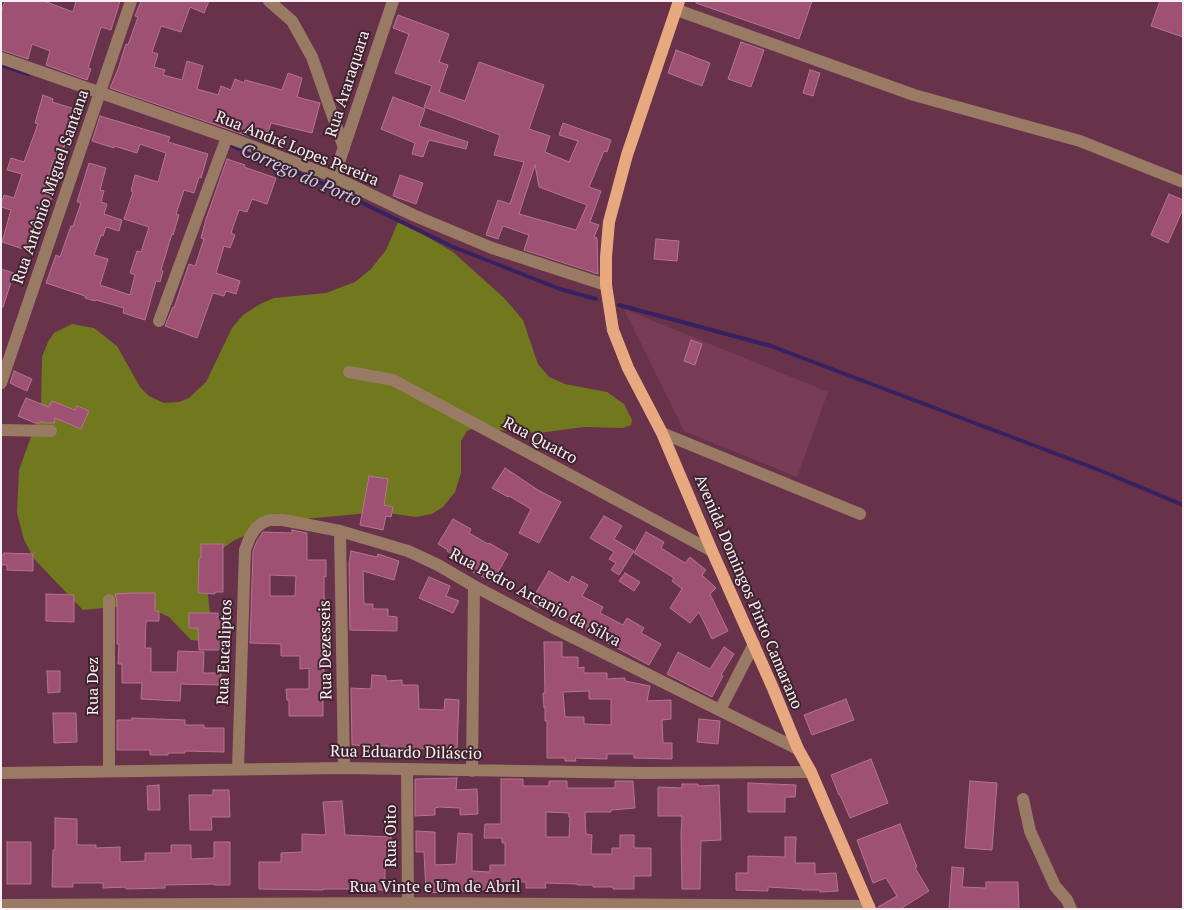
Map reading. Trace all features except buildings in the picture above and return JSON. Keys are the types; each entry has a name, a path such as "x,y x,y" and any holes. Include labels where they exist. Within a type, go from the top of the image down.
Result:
{"main road":[{"name":"Avenida Domingos Pinto Camarano","path":"678,5 627,155 609,222 606,285 613,330 628,368 662,433 798,749 811,772 869,907"}],"street":[{"name":"Rua Antônio Miguel Santana","path":"1,383 131,1"},
{"path":"269,1 292,21 312,57 344,148"},
{"name":"Rua Araraquara","path":"334,177 393,1"},
{"path":"678,5 914,96 1080,141 1183,182"},
{"name":"Rua André Lopes Pereira","path":"1,58 99,98 225,142 334,177 414,215 492,248 606,285"},
{"path":"159,322 225,142"},
{"name":"Rua Quatro","path":"349,372 393,380 712,551"},
{"path":"1,430 50,432"},
{"path":"662,433 860,514"},
{"name":"Rua Pedro Arcanjo da Silva","path":"250,537 262,523 270,520 283,520 340,531 408,551 438,565 552,627 798,749"},
{"name":"Rua Dezesseis","path":"340,531 344,768"},
{"name":"Rua Eucaliptos","path":"238,770 245,550 250,537"},
{"path":"472,771 474,586"},
{"name":"Rua Dez","path":"108,600 109,771"},
{"path":"720,710 754,644"},
{"name":"Rua Eduardo Diláscio","path":"1,773 344,768 640,773 811,772"},
{"name":"Rua Oito","path":"407,770 408,903"},
{"path":"1023,799 1030,831 1055,886 1067,900 1071,909"},
{"name":"Rua Vinte e Um de Abril","path":"1,905 275,906 408,903 869,907"}],"shaded area":[{"path":"624,309 828,392 797,477 684,431"}],"green space":[{"path":"399,220 453,252 504,298 523,320 538,364 549,377 565,384 607,392 624,404 632,420 631,425 623,428 584,427 539,433 474,428 467,431 461,441 461,473 455,492 443,507 432,514 416,517 381,512 293,520 261,528 233,541 216,553 206,579 211,621 199,641 191,640 169,617 152,609 124,606 83,610 35,560 24,540 17,513 19,470 41,409 42,357 54,333 72,324 94,328 117,346 140,387 149,396 164,403 179,402 189,398 206,382 232,328 243,315 274,298 326,293 355,282 371,269 386,250"}],"waterway":[{"name":"Corrego do Porto","path":"1,65 28,74"},
{"name":"Corrego do Porto","path":"228,144 315,180 451,246 560,289 596,299"},
{"path":"619,305 771,346 1099,470 1183,505"}]}
